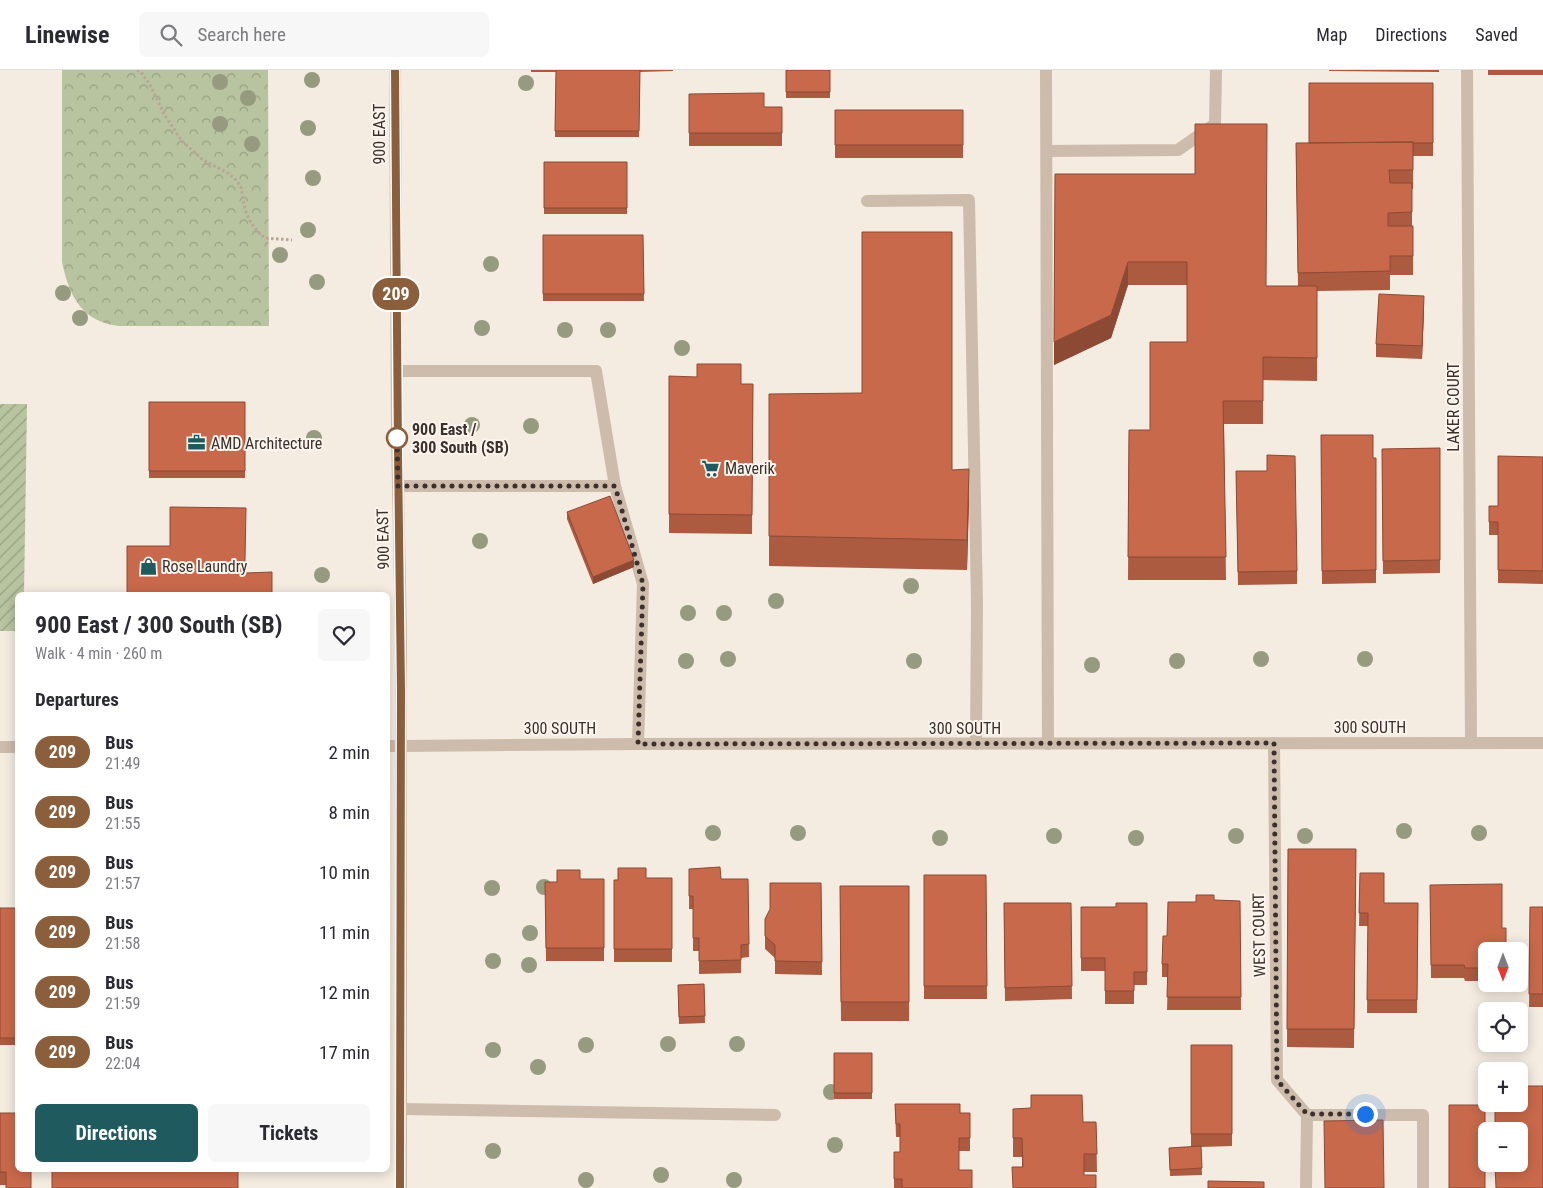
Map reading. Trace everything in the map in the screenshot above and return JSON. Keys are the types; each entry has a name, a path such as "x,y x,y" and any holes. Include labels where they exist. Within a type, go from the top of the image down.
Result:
{"street":[{"name":"900 EAST","path":"395,70 401,746 400,1188"},
{"path":"1046,70 1048,744"},
{"path":"1047,151 1178,150 1215,124 1216,70"},
{"name":"LAKER COURT","path":"1467,70 1471,743"},
{"path":"866,201 969,200 977,602 976,744"},
{"path":"397,371 596,370 615,486 643,584 638,744"},
{"path":"398,486 615,486"},
{"name":"WEST COURT","path":"1274,743 1277,1080 1307,1114"},
{"name":"300 SOUTH","path":"390,746 1543,743"},
{"path":"0,747 15,747"},
{"path":"400,1109 775,1115"},
{"path":"1306,1188 1307,1114 1423,1114 1423,1188"}],"path":[{"path":"137,70 141,72 150,85 164,114 182,141 203,160 228,173 236,180 241,187 245,210 258,232 266,238 292,240"}],"green space":[{"path":"62,70 268,70 269,326 119,326 95,319 79,305 69,286 62,262"},
{"path":"0,404 27,404 24,592 15,592 15,631 0,631"}],"building":[{"path":"556,70 640,70 639,131 555,131"},
{"path":"786,70 830,70 830,92 786,92"},
{"path":"1309,83 1433,83 1433,143 1309,143"},
{"path":"764,93 764,107 782,107 782,133 689,133 689,94"},
{"path":"835,110 963,110 963,145 835,145"},
{"path":"1195,124 1267,124 1266,286 1317,286 1317,358 1263,357 1263,401 1223,401 1226,557 1128,557 1129,430 1150,430 1150,342 1187,342 1187,262 1128,262 1111,315 1054,342 1055,174 1195,174"},
{"path":"1413,142 1413,170 1389,170 1390,183 1412,183 1412,212 1388,213 1388,226 1413,226 1413,256 1390,256 1390,271 1298,273 1296,143"},
{"path":"544,162 627,162 627,208 544,208"},
{"path":"862,232 952,232 952,470 969,469 967,540 769,536 769,394 862,393"},
{"path":"543,235 643,235 644,294 543,294"},
{"path":"1379,294 1424,296 1422,346 1376,344"},
{"name":"Maverik","path":"697,364 741,364 741,384 753,384 752,515 669,514 669,376 697,377"},
{"name":"AMD Architecture","path":"149,402 245,402 245,471 149,471"},
{"path":"1321,435 1373,435 1373,458 1376,458 1376,570 1322,571"},
{"path":"1440,448 1440,560 1383,561 1382,449"},
{"path":"1267,455 1295,456 1297,571 1238,572 1236,471 1267,471"},
{"path":"1498,456 1543,457 1543,571 1498,570 1498,522 1489,522 1489,506 1498,506"},
{"path":"610,496 634,560 593,577 567,512"},
{"path":"170,507 246,508 246,573 272,572 272,592 127,592 127,546 170,546"},
{"path":"1288,849 1356,849 1354,1029 1287,1029"},
{"path":"720,867 721,879 748,879 749,944 741,945 741,960 699,961 699,938 693,938 693,896 689,896 689,869"},
{"path":"618,868 646,868 646,878 672,878 672,949 614,949 614,880 618,880"},
{"path":"557,870 580,870 580,879 604,879 604,948 546,948 545,882 557,882"},
{"path":"1360,873 1384,873 1384,903 1418,903 1417,1000 1367,1000 1368,913 1359,913"},
{"path":"924,875 986,875 987,986 924,986"},
{"path":"770,883 821,883 822,962 775,961 775,945 765,936 765,919 770,909"},
{"path":"1502,884 1502,928 1506,928 1506,942 1478,942 1478,968 1465,968 1464,965 1431,965 1430,885"},
{"path":"840,886 909,886 909,1002 841,1002"},
{"path":"1196,895 1214,895 1214,900 1240,901 1241,997 1167,997 1168,964 1162,964 1163,936 1167,936 1168,902 1196,902"},
{"path":"1004,903 1071,903 1072,986 1005,988"},
{"path":"1116,903 1147,903 1147,972 1134,972 1134,991 1105,991 1105,958 1081,958 1081,907 1116,907"},
{"path":"1530,907 1543,907 1543,994 1529,994"},
{"path":"0,908 15,908 15,1038 0,1038"},
{"path":"704,984 705,1016 679,1017 678,985"},
{"path":"1191,1045 1232,1045 1232,1134 1191,1134"},
{"path":"834,1053 872,1053 872,1093 834,1093"},
{"path":"1528,1086 1543,1086 1543,1188 1496,1188 1495,1172 1528,1172 1528,1122 1495,1122 1495,1112 1528,1112"},
{"path":"1031,1095 1082,1095 1083,1122 1096,1122 1097,1154 1084,1154 1084,1175 1096,1175 1096,1188 1013,1188 1012,1167 1023,1167 1022,1138 1013,1138 1013,1109 1031,1108"},
{"path":"895,1104 960,1104 960,1113 970,1113 970,1138 959,1138 959,1170 972,1170 972,1188 902,1188 902,1179 894,1179 894,1152 900,1152 900,1124 896,1124"},
{"path":"1449,1105 1478,1105 1478,1112 1485,1112 1485,1122 1478,1122 1478,1172 1485,1172 1485,1188 1449,1188"},
{"path":"0,1113 15,1113 15,1172 31,1172 31,1188 6,1188 6,1172 0,1172"},
{"path":"1383,1120 1384,1188 1325,1188 1324,1121"},
{"path":"1201,1146 1202,1168 1170,1170 1169,1148"},
{"path":"52,1172 238,1172 238,1188 52,1188"},
{"path":"1208,1181 1264,1182 1264,1188 1208,1188"}],"bus line":[{"name":"209","path":"395,70 401,690 400,1188"}],"place":[{"name":"900 East / 300 South (SB)","path":"397,438"},
{"name":"AMD Architecture","path":"197,443"},
{"name":"Maverik","path":"711,468"},
{"name":"Rose Laundry","path":"148,566"}],"route":[{"path":"397,438 397,435 398,486 615,486 643,584 638,744 1274,743 1277,1080 1307,1114 1365,1114"}]}
